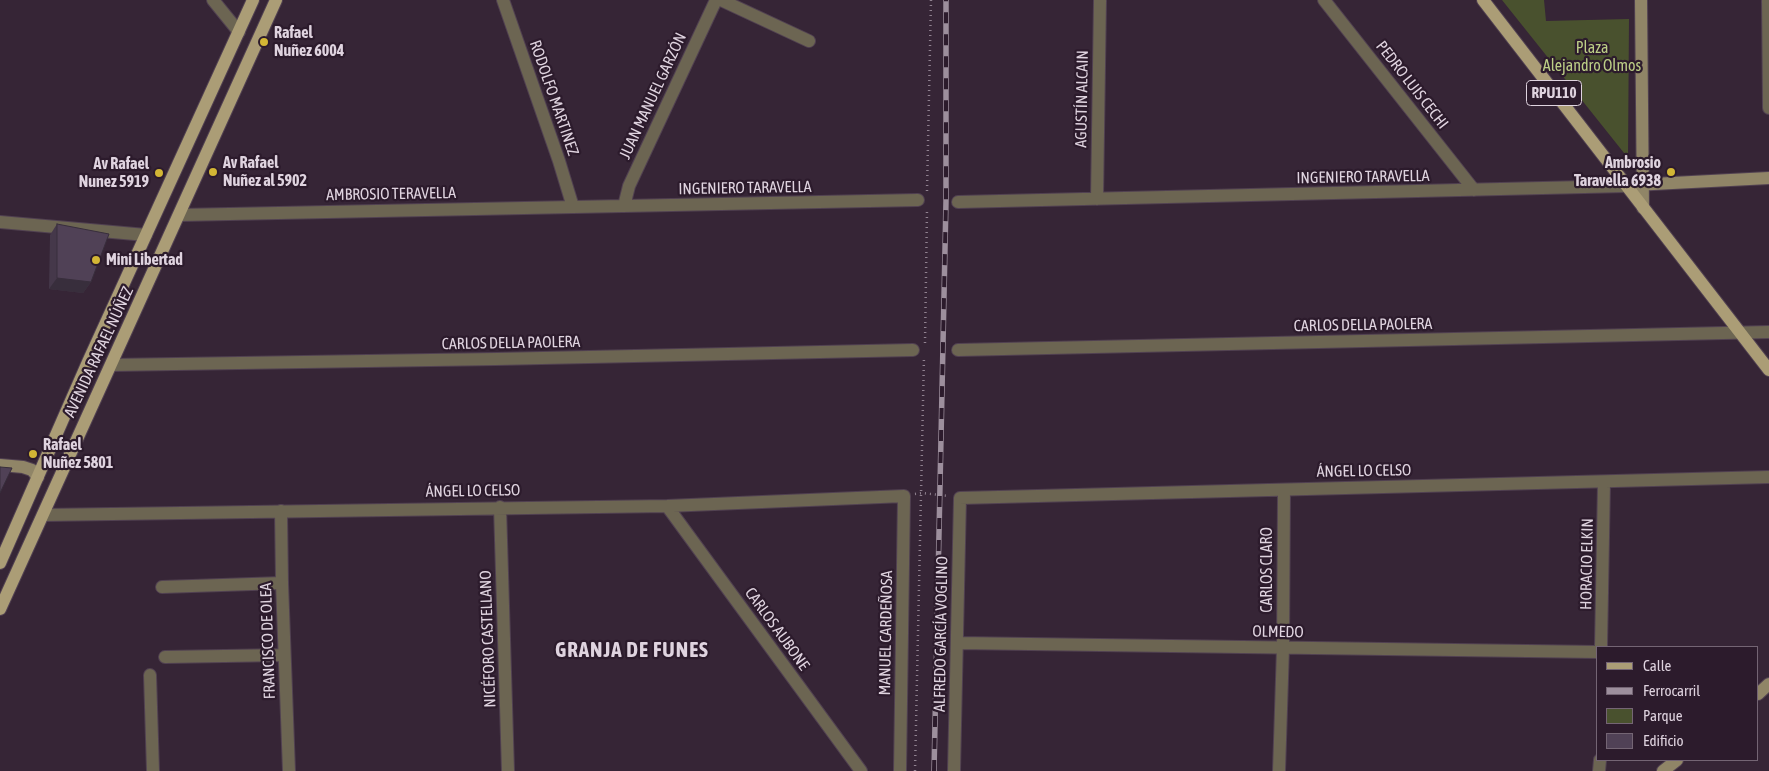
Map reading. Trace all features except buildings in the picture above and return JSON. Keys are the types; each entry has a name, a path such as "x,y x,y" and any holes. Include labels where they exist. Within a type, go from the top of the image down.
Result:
{"main road":[{"name":"AVENIDA RAFAEL NÚÑEZ","path":"0,564 253,0"},
{"name":"AVENIDA RAFAEL NÚÑEZ","path":"0,609 276,0"},
{"name":"RPU110","path":"1482,0 1769,370"},
{"path":"1642,0 1643,208"},
{"name":"INGENIERO TARAVELLA","path":"1626,186 1769,178"},
{"path":"0,465 23,467 32,470 38,477 43,514"},
{"path":"1759,693 1769,684"},
{"path":"1663,771 1676,761"}],"street":[{"path":"214,0 239,32"},
{"name":"RODOLFO MARTINEZ","path":"503,0 573,206"},
{"name":"JUAN MANUEL GARZÓN","path":"624,206 629,186 716,0"},
{"path":"721,0 809,41"},
{"name":"AGUSTÍN ALCAIN","path":"1098,199 1100,0"},
{"name":"PEDRO LUIS CECHI","path":"1324,0 1474,190"},
{"path":"1768,0 1769,108"},
{"name":"INGENIERO TARAVELLA","path":"958,202 1626,186"},
{"name":"INGENIERO TARAVELLA","path":"573,206 924,202"},
{"name":"AMBROSIO TERAVELLA","path":"180,215 573,206"},
{"path":"0,222 146,235"},
{"name":"CARLOS DELLA PAOLERA","path":"958,350 1769,332"},
{"name":"CARLOS DELLA PAOLERA","path":"110,365 496,360 920,350"},
{"name":"ÁNGEL LO CELSO","path":"960,498 1769,478"},
{"name":"HORACIO ELKIN","path":"1601,646 1604,482"},
{"name":"CARLOS CLARO","path":"1279,771 1283,648 1284,490"},
{"name":"ÁNGEL LO CELSO","path":"43,514 667,506 904,496"},
{"name":"MANUEL CARDEÑOSA","path":"900,771 904,496"},
{"name":"ALFREDO GARCÍA VOGLINO","path":"954,771 960,498"},
{"name":"CARLOS AUBONE","path":"667,506 861,771"},
{"name":"NICÉFORO CASTELLANO","path":"500,507 508,771"},
{"name":"FRANCISCO DE OLEA","path":"281,511 289,771"},
{"path":"162,587 282,583"},
{"name":"OLMEDO","path":"958,643 1596,652"},
{"path":"164,657 284,654"},
{"path":"150,675 152,771"}],"path":[{"path":"916,771 922,493 920,350 931,0"},
{"path":"904,496 922,493 960,498"}],"green space":[{"name":"Plaza Alejandro Olmos","path":"1502,0 1544,0 1546,21 1629,19 1628,158"}],"railway":[{"path":"934,771 946,201 946,0"}],"place":[{"name":"Rafael Nuñez 6004","path":"264,42"},
{"name":"Av Rafael Nuñez al 5902","path":"213,172"},
{"name":"Ambrosio Taravella 6938","path":"1671,172"},
{"name":"Av Rafael Nunez 5919","path":"159,173"},
{"name":"Mini Libertad","path":"96,260"},
{"name":"Rafael Nuñez 5801","path":"33,454"}],"district":[{"name":"GRANJA DE FUNES","path":"632,650"}]}
